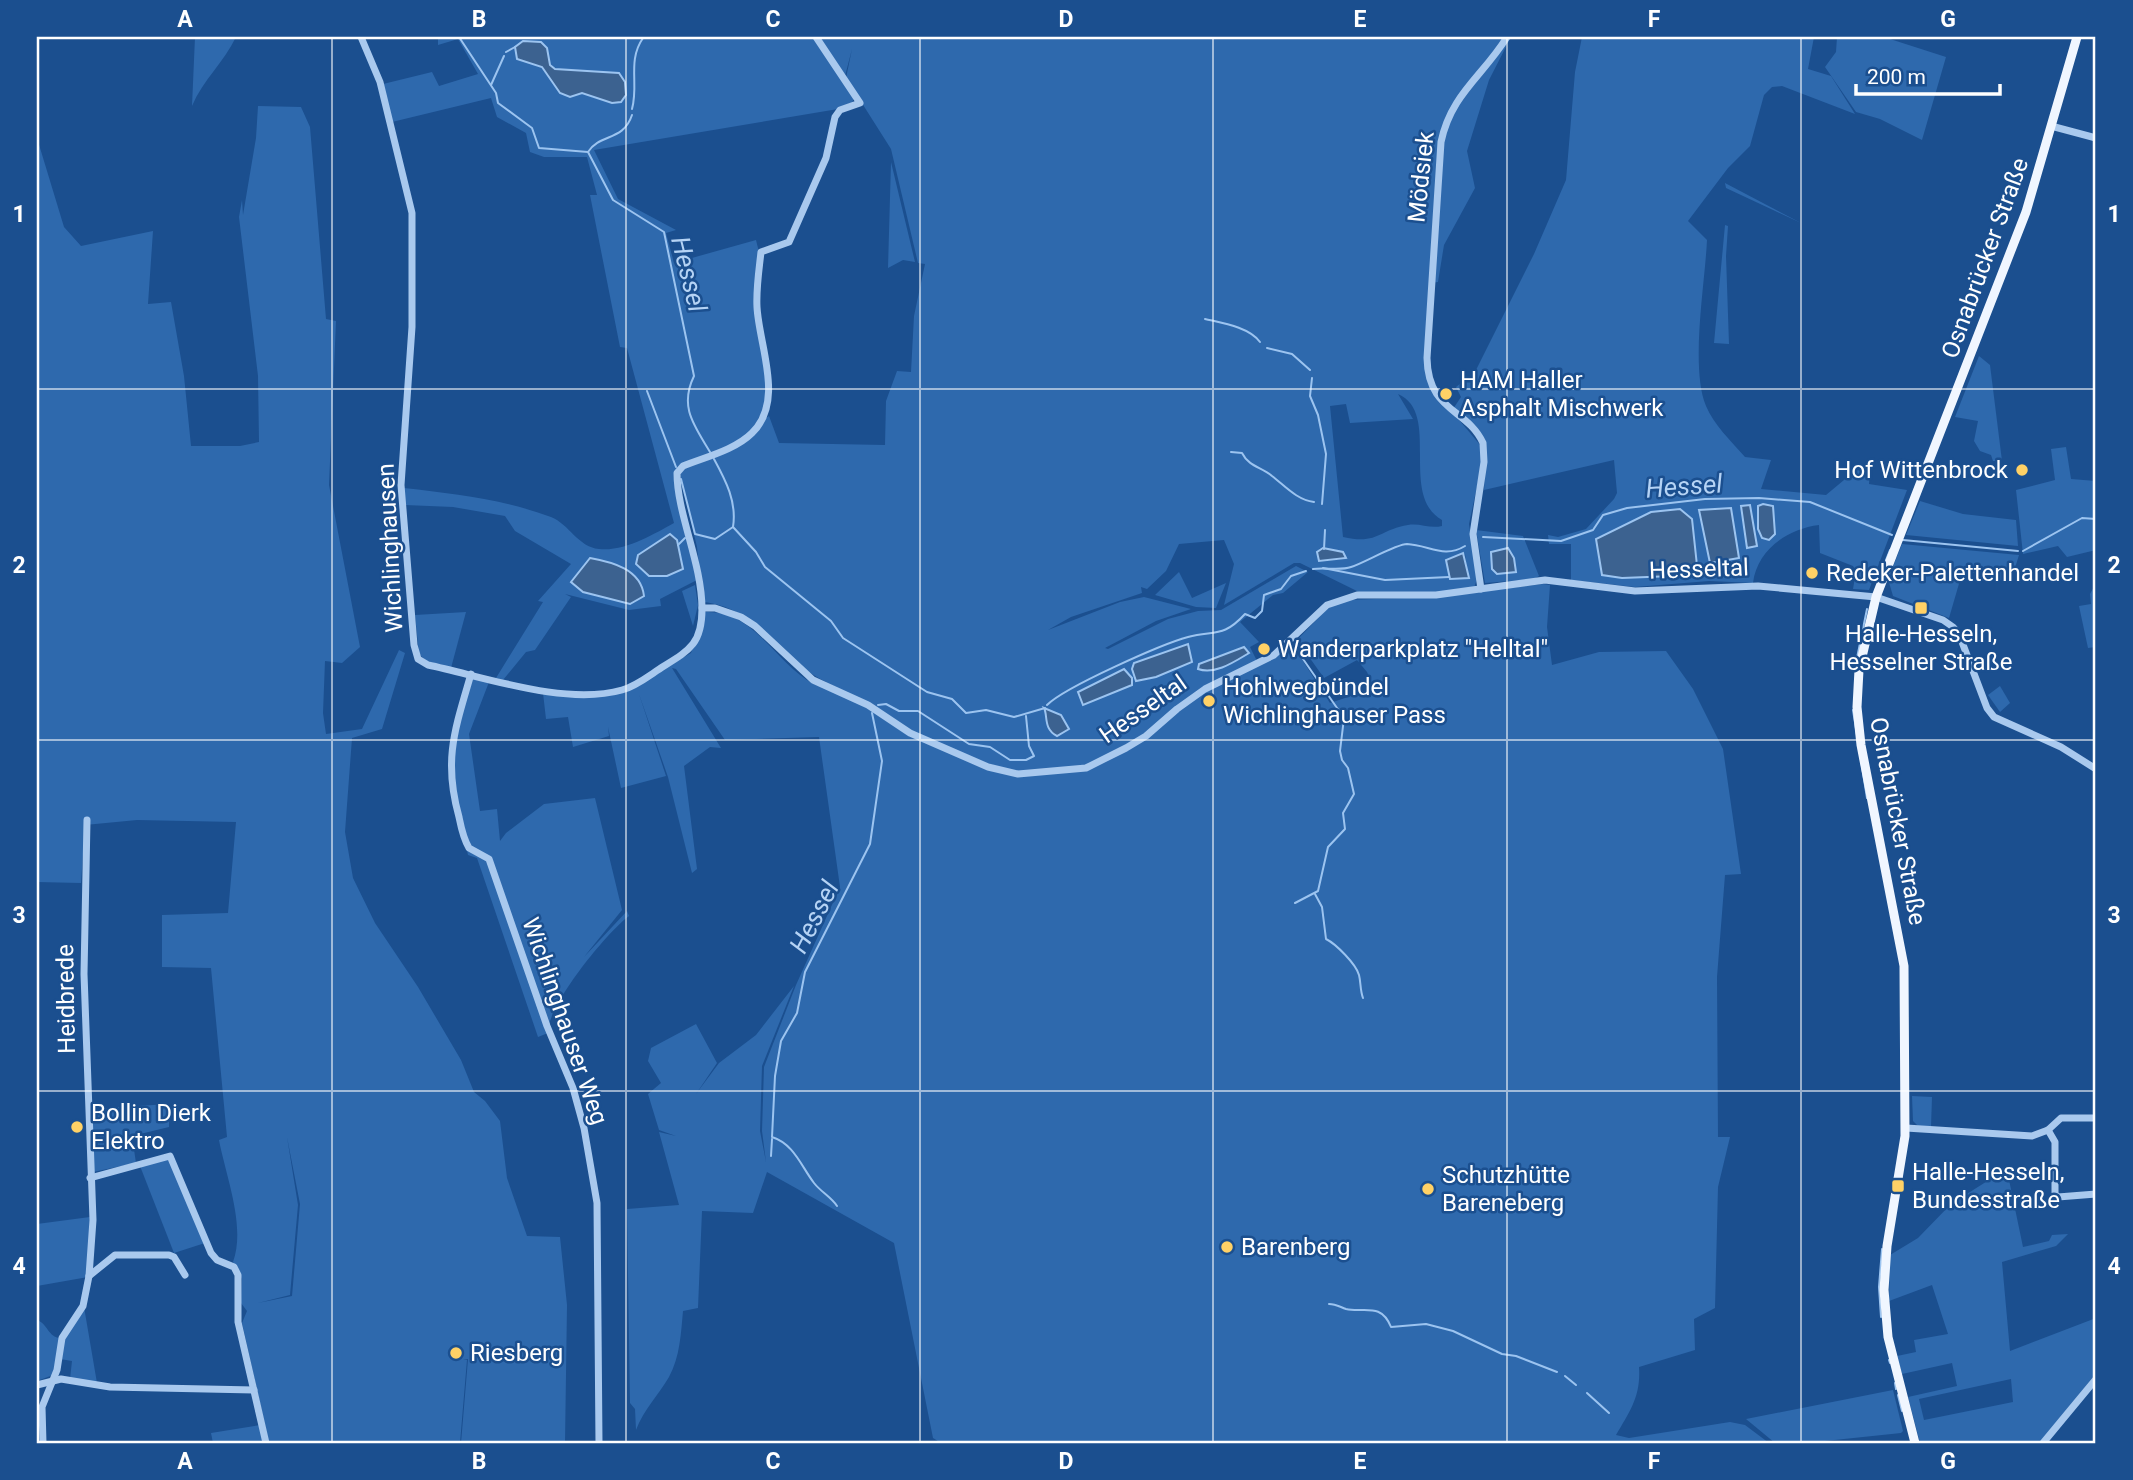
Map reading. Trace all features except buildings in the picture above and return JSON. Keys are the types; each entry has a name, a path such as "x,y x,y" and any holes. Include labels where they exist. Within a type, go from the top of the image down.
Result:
{"main road":[{"name":"Osnabrücker Straße","path":"1914,1439 1888,1337 1884,1290 1887,1246 1906,1128 1904,966 1858,721 1862,645 1876,597 2023,220 2077,37"}],"street":[{"name":"Wichlinghausen","path":"361,37 380,82 412,213 412,327 401,485 414,645 418,659 428,665 541,690 597,694 624,690 690,651 696,641 702,608 699,579 677,473 683,466 727,448 753,432 767,407 768,380 757,305 761,252 789,242 826,158 835,117 840,110 860,103 816,37"},
{"name":"Mödsiek","path":"1481,589 1473,534 1484,462 1483,443 1439,397 1430,383 1427,358 1441,142 1447,117 1474,77 1507,37"},
{"path":"2051,126 2096,138"},
{"name":"Hesseltal","path":"702,608 715,608 741,617 771,640 813,680 868,705 910,733 988,767 1018,774 1043,774 1086,768 1136,742 1205,690 1274,655 1327,605 1357,595 1436,595 1545,580 1634,591 1758,586 1876,597 1953,626 1959,634 1980,692 1994,717 2061,747 2096,769"},
{"name":"Wichlinghauser Weg","path":"471,674 451,752 449,780 468,848 489,859 547,1026 573,1088 593,1170 598,1252 599,1443"},
{"name":"Heidbrede","path":"43,1443 42,1406 50,1381 57,1370 62,1338 83,1306 89,1276 93,1220 84,961 87,820"},
{"path":"1906,1128 2032,1136 2048,1130 2062,1118 2096,1118"},
{"path":"2048,1130 2055,1142 2055,1194 2058,1197 2096,1194"},
{"path":"90,1178 170,1156 211,1253 234,1267 238,1275 238,1322 266,1443"},
{"path":"89,1276 115,1255 174,1256 185,1275"},
{"path":"37,1385 61,1379 110,1387 254,1390"},
{"path":"2043,1443 2096,1379"}],"shaded area":[{"path":"195,37 236,37 192,106"},
{"path":"438,37 812,37 854,97 852,104 838,109 594,150 618,199 676,230 666,233 674,263 756,240 759,252 755,294 766,381 765,407 754,426 769,416 779,443 885,445 886,401 897,371 911,372 914,316 925,264 918,263 891,149 846,78 852,49 845,76 819,37 1511,37 1489,80 1467,151 1475,188 1444,245 1438,282 1431,283 1428,383 1481,446 1482,463 1469,524 1477,579 1474,588 1436,593 1361,593 1300,563 1294,563 1224,605 1234,564 1224,540 1179,544 1166,571 1147,589 1141,587 1142,593 1071,617 1048,630 1120,602 1144,597 1191,609 1156,621 1105,648 1108,649 1168,619 1198,611 1221,610 1296,566 1308,572 1283,593 1273,595 1240,622 1259,642 1250,647 1257,661 1273,658 1292,644 1330,703 1351,696 1376,694 1367,672 1357,660 1324,678 1297,640 1327,609 1344,600 1437,597 1550,585 1547,627 1552,665 1599,652 1666,651 1693,689 1723,749 1741,874 1725,875 1717,977 1718,1137 1730,1137 1718,1187 1715,1308 1694,1319 1695,1350 1639,1367 1636,1395 1616,1435 1629,1438 1730,1422 1745,1425 1769,1443 941,1443 933,1438 894,1243 767,1172 753,1213 702,1211 698,1308 683,1311 673,1369 636,1430 635,1409 630,1403 627,1209 679,1205 659,1132 676,1136 659,1130 648,1094 661,1083 648,1061 651,1048 696,1024 717,1063 696,1094 719,1063 756,1035 794,986 762,1066 760,1131 766,1162 762,1131 764,1067 796,985 840,887 819,737 725,740 676,669 672,668 721,748 710,747 684,766 697,869 692,873 668,777 639,694 666,776 621,788 608,727 609,736 573,747 568,717 546,719 543,693 625,691 691,653 704,612 722,613 737,619 764,639 800,675 817,685 841,690 799,664 750,620 721,606 703,602 697,547 680,475 684,468 707,454 678,467 675,472 697,580 660,599 661,606 629,610 565,594 571,597 535,650 526,652 503,680 496,678 543,602 538,601 571,564 515,531 505,516 453,507 405,505 404,488 479,498 533,511 557,520 579,540 599,549 628,545 674,523 627,348 620,347 590,195 597,195 587,157 544,157 530,152 526,133 497,117 491,98 392,122 383,84 432,72 439,86 478,74 458,39 438,45","holes":["1398,394 1411,404 1417,418 1423,492 1429,508 1442,520 1442,526 1408,525 1371,538 1343,537 1330,406 1346,404 1350,423 1413,419","659,544 663,576 656,577 638,555","1319,549 1343,552 1345,559 1319,561","1465,554 1468,579 1449,577 1449,574","1124,669 1133,681 1078,695 1078,692"]},
{"path":"1582,37 1814,37 1808,69 1831,76 1855,114 1782,86 1772,87 1764,95 1750,146 1728,168 1688,221 1707,240 1699,370 1706,406 1718,426 1745,457 1771,460 1761,489 1826,495 1856,470 1870,472 1869,484 1907,490 1869,590 1853,589 1856,571 1853,566 1820,553 1819,525 1796,531 1776,543 1760,561 1753,583 1709,581 1635,587 1571,580 1571,544 1549,544 1548,535 1558,537 1586,529 1614,499 1617,493 1614,460 1484,490 1486,444 1484,438 1453,409 1461,397 1456,387 1475,372 1534,254 1566,180 1575,72","holes":["1749,506 1757,545 1748,548 1741,507"]},
{"path":"1837,37 1890,37 1946,57 1922,140 1880,119 1856,112 1825,67 1836,52"},
{"path":"523,41 541,42 547,48 550,65 555,69 619,73 625,82 626,95 621,102 612,103 582,93 570,97 560,93 542,67 517,59 515,47"},
{"path":"258,106 301,107 310,127 326,319 336,321 329,485 360,647 342,663 325,661 323,713 326,734 362,729 399,650 405,653 382,729 352,738 345,832 353,878 375,923 418,987 461,1060 474,1092 485,1101 500,1121 507,1178 527,1236 560,1237 567,1305 565,1443 461,1443 468,1359 463,1360 467,1360 460,1443 269,1443 242,1323 247,1311 241,1303 242,1279 233,1262 236,1217 219,1140 227,1137 211,968 162,967 162,915 228,913 236,822 137,820 85,825 81,883 37,882 37,138 64,227 81,246 153,231 148,304 171,302 184,376 191,446 240,446 259,442 258,376 239,217 242,200 243,215 256,138","holes":["287,1137 300,1204 292,1296 258,1303 290,1295 298,1205"]},
{"path":"891,162 915,262 903,260 888,268"},
{"path":"1725,183 1801,223 1726,188"},
{"path":"1725,225 1728,226 1726,256 1729,344 1714,343"},
{"path":"1979,356 1990,365 2002,461 1993,461 1991,455 1980,451 1974,441 1978,421 1955,417"},
{"path":"2066,447 2071,479 2096,481 2096,550 2067,557 2058,546 2023,554 2016,490 2055,480 2051,449"},
{"path":"1920,501 1963,514 2016,520 2018,546 1906,535"},
{"path":"1750,505 1757,546 1747,548 1741,506"},
{"path":"1758,506 1773,506 1775,534 1769,540 1762,538 1758,529"},
{"path":"1731,508 1739,558 1710,563 1699,510"},
{"path":"1680,509 1692,519 1698,575 1622,578 1602,575 1596,539 1651,512"},
{"path":"1476,530 1523,536 1539,576 1534,579 1485,583"},
{"path":"670,534 677,540 683,569 667,576 649,576 636,564 638,555"},
{"path":"1902,544 2019,555 2015,568 2004,581 1963,570 1949,618 1893,596 1888,579"},
{"path":"1323,548 1343,552 1346,558 1319,561 1317,552"},
{"path":"1508,548 1514,558 1516,572 1497,574 1492,569 1491,552"},
{"path":"1463,553 1469,578 1450,579 1446,560"},
{"path":"590,558 624,568 637,579 644,596 630,604 583,592 571,582"},
{"path":"1179,572 1192,598 1226,583 1216,608 1196,607 1155,595"},
{"path":"2096,583 2096,647 2088,648 2079,606 2091,604 2090,594"},
{"path":"695,585 698,605 693,626 682,591"},
{"path":"466,612 451,668 426,661 419,654 415,615"},
{"path":"1188,644 1192,662 1156,677 1136,681 1132,669 1134,663"},
{"path":"1244,647 1249,653 1231,664 1218,669 1198,669 1199,664"},
{"path":"1124,669 1132,678 1132,685 1083,705 1078,692"},
{"path":"472,677 489,682 469,734 480,811 497,809 500,841 506,833 544,804 595,798 622,910 584,957 627,911 629,916 607,937 580,971 557,1006 548,1033 538,1037 477,858 468,855 451,781 457,728"},
{"path":"2000,686 2010,703 2000,712 1988,695"},
{"path":"1044,708 1061,715 1069,729 1057,736 1053,733 1048,726"},
{"path":"1912,1096 1932,1097 1931,1127 1918,1126 1913,1121"},
{"path":"169,1104 169,1127 132,1136 136,1163 93,1172 90,1109"},
{"path":"166,1159 170,1162 205,1243 174,1253 140,1166"},
{"path":"2000,1173 2008,1175 2023,1247 2049,1241 2052,1235 2068,1234 2056,1246 2002,1262 2010,1351 2096,1318 2096,1373 2041,1443 1920,1443 1908,1397 1957,1386 1952,1363 1902,1374 1897,1356 1916,1352 1914,1340 1948,1334 1932,1285 1889,1301 1890,1255 1918,1238 1951,1204","holes":["2011,1379 2013,1402 1924,1420 1919,1399"]},
{"path":"90,1217 88,1277 37,1286 37,1224"},
{"path":"84,1307 97,1383 70,1379 72,1361 60,1359 64,1338"},
{"path":"37,1320 53,1336 60,1338 53,1375 37,1381"},
{"path":"1893,1390 1903,1431 1901,1433 1806,1443 1775,1443 1746,1419"},
{"path":"260,1425 263,1443 213,1443 211,1433"}],"waterway":[{"name":"Hessel","path":"459,37 496,93 498,103 532,128 539,148 588,152 613,200 664,232 694,376 688,407 690,416 710,452"},
{"path":"632,109 634,64 643,38"},
{"path":"506,52 515,47"},
{"path":"491,85 504,56"},
{"path":"588,152 599,142 623,130 632,115"},
{"path":"1205,319 1242,329 1260,342"},
{"path":"1267,348 1292,354 1310,370"},
{"path":"1312,378 1310,396 1318,415 1326,454 1322,504"},
{"name":"Hessel","path":"647,391 676,467"},
{"path":"1231,452 1242,453 1248,461 1297,496 1314,502"},
{"name":"Hessel","path":"714,459 732,500 733,527 756,552 765,567 831,621 843,638 927,692 952,699 966,713 986,710 1014,717 1045,708"},
{"name":"Hessel","path":"681,479 695,534 715,539 733,527"},
{"name":"Hessel","path":"1483,537 1561,541 1593,530 1603,515 1627,508 1705,499 1759,498 1810,502 1892,535"},
{"name":"Hessel","path":"2023,551 2082,518 2096,519"},
{"path":"1324,549 1325,530"},
{"name":"Hessel","path":"678,545 685,538"},
{"name":"Hessel","path":"1903,540 2018,551"},
{"name":"Hessel","path":"1313,569 1347,568 1407,544 1443,551 1457,550 1465,546"},
{"path":"1886,560 1890,550"},
{"path":"1323,568 1385,580 1449,577"},
{"name":"Hessel","path":"1047,705 1093,677 1158,648 1188,637 1224,630 1245,614 1255,618 1262,611 1264,595 1281,589 1291,576 1306,571"},
{"path":"1856,663 1867,609"},
{"path":"1294,646 1344,718 1340,751 1348,768 1354,794 1343,813 1345,829 1328,847 1318,891 1295,903"},
{"name":"Hessel","path":"878,705 886,704 899,711 918,711 969,744 990,747 1010,760 1026,760 1034,756 1029,746 1026,716"},
{"path":"1853,710 1867,798"},
{"name":"Hessel","path":"837,1206 814,1183 792,1150 772,1137 775,1076 781,1041 797,1013 805,972 870,844 882,761 872,713"},
{"path":"1315,894 1322,907 1326,939 1354,965 1359,975 1363,998"},
{"name":"Hessel","path":"771,1156 772,1139"},
{"path":"1881,1317 1879,1287 1882,1249"},
{"path":"1329,1304 1346,1309 1377,1311 1387,1319 1391,1327 1426,1324 1453,1331 1502,1354 1516,1356 1557,1372"},
{"path":"1565,1376 1576,1385"},
{"path":"1895,1383 1896,1389"},
{"path":"1587,1393 1609,1413"},
{"path":"1898,1395 1902,1411"}],"place":[{"name":"HAM Haller Asphalt Mischwerk","path":"1446,394"},
{"name":"Hof Wittenbrock","path":"2022,470"},
{"name":"Redeker-Palettenhandel","path":"1812,573"},
{"name":"Halle-Hesseln, Hesselner Straße","path":"1921,608"},
{"name":"Wanderparkplatz \"Helltal\"","path":"1264,649"},
{"name":"Hohlwegbündel Wichlinghauser Pass","path":"1209,701"},
{"name":"Bollin Dierk Elektro","path":"77,1127"},
{"name":"Halle-Hesseln, Bundesstraße","path":"1898,1186"},
{"name":"Schutzhütte Bareneberg","path":"1428,1189"},
{"name":"Barenberg","path":"1227,1247"},
{"name":"Riesberg","path":"456,1353"}]}
